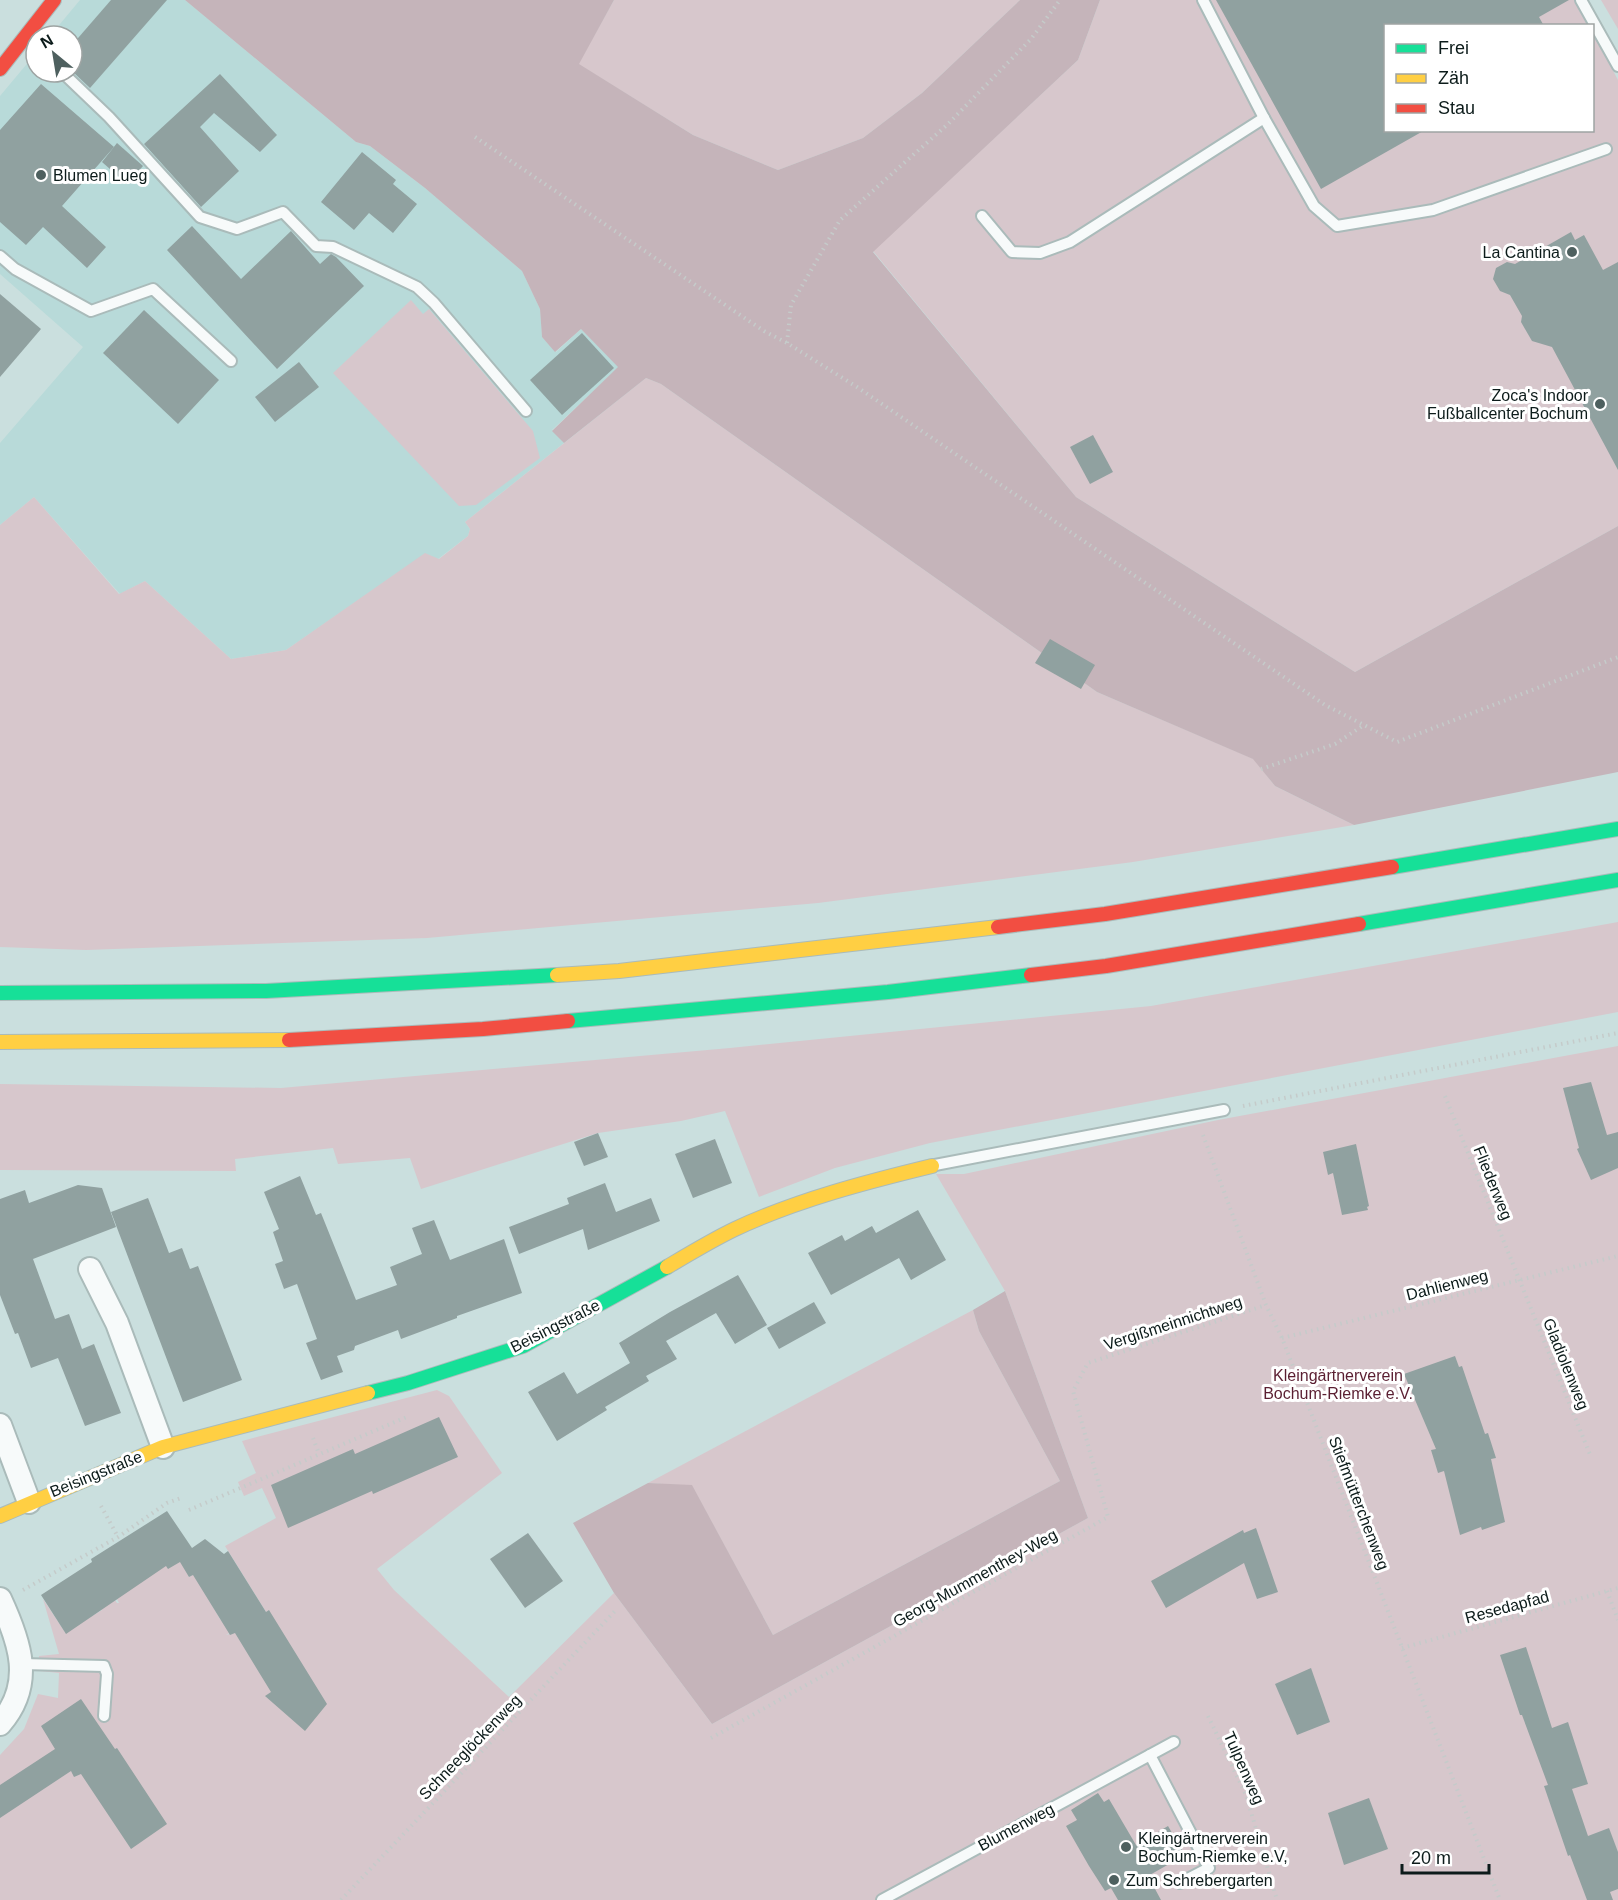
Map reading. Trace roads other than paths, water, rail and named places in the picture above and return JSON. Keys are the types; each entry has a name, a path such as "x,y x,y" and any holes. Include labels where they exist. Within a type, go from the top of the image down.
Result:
{"main road":[{"path":"0,69 28,40 54,0"},
{"path":"0,993 267,990 417,984 619,971 857,945 1105,914 1618,829"},
{"path":"0,1042 163,1042 328,1038 483,1029 888,992 1106,966 1618,880"},
{"name":"Beisingstraße","path":"0,1516 163,1447 408,1383 523,1346 735,1229 846,1188 932,1166"}],"street":[{"name":"Beisingstraße","path":"90,1269 117,1323 163,1447"},
{"name":"Beisingstraße","path":"0,1425 29,1502"},
{"path":"0,1724 10,1712 20,1683 22,1664 16,1639 1,1601"}],"lane":[{"path":"1203,0 1264,118 1314,206 1337,226 1433,210 1606,149"},
{"path":"1581,0 1618,66"},
{"path":"75,84 109,117 201,217 237,229 284,212 316,246 333,246 417,288 434,303 526,411"},
{"path":"982,216 1012,252 1040,253 1070,242 1264,118"},
{"path":"0,256 15,269 91,310 153,289 231,361"},
{"path":"932,1166 1224,1110"},
{"path":"22,1664 104,1666 107,1674 104,1716"},
{"name":"Blumenweg","path":"882,1900 1174,1742"},
{"path":"1150,1755 1209,1868 1180,1883"}],"place":[{"name":"Blumen Lueg","path":"41,175"},
{"name":"La Cantina","path":"1572,252"},
{"name":"Zoca's Indoor Fußballcenter Bochum","path":"1600,404"},
{"name":"Kleingärtnerverein Bochum-Riemke e.V,","path":"1126,1847"},
{"name":"Zum Schrebergarten","path":"1114,1880"}],"park label":[{"name":"Kleingärtnerverein Bochum-Riemke e.V.","path":"1338,1384"}]}
